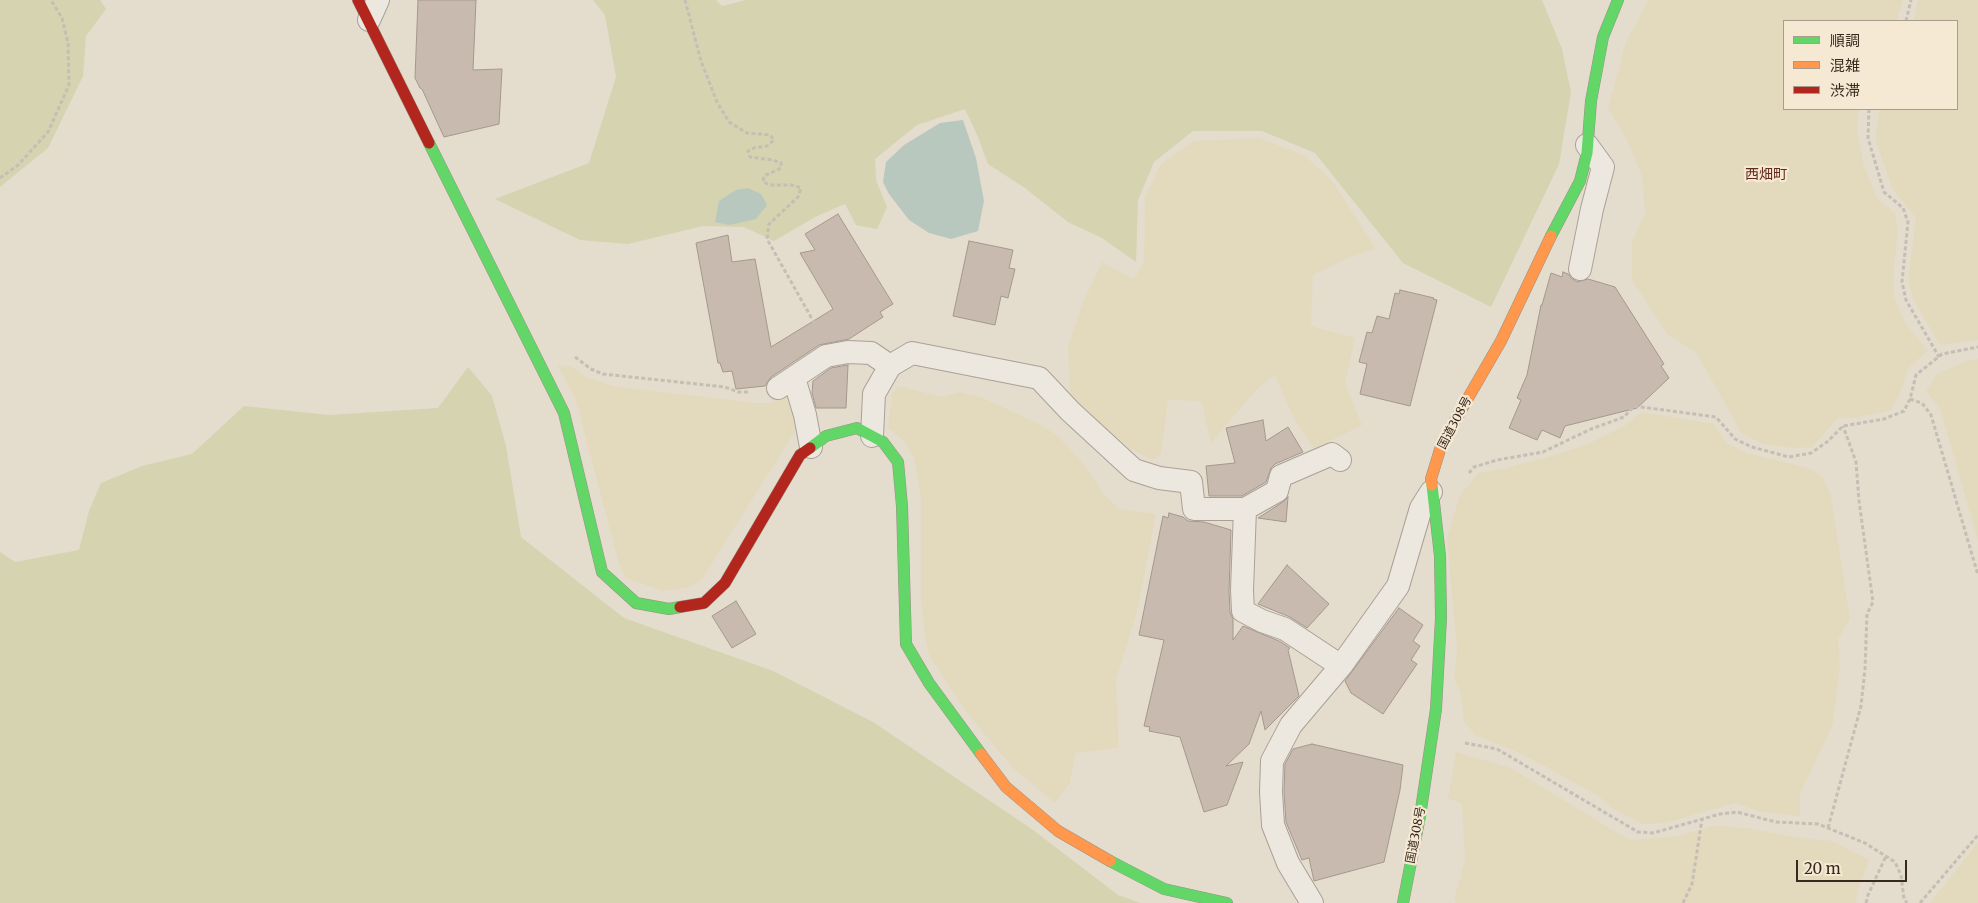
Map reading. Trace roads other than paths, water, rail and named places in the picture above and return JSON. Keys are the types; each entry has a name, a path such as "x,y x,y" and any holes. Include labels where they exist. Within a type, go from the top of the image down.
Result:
{"main road":[{"path":"358,0 564,413 602,572 636,603 669,609 704,603 725,583 800,455 826,436 857,428 883,442 898,462 902,506 906,644 929,682 1000,780 1058,831 1112,862 1164,889 1227,903"},
{"name":"国道308号","path":"1403,903 1420,816 1436,710 1441,618 1440,556 1431,479 1442,442 1501,341 1557,223 1580,181 1587,146 1591,101 1603,37 1618,0"}],"lane":[{"path":"368,20 378,0"},
{"path":"1580,269 1603,167 1587,146"},
{"path":"811,447 805,415 786,383 826,356 848,352 871,353 890,366"},
{"path":"872,436 874,394 890,366 912,353 1039,378 1070,411 1134,470 1159,478 1191,482 1194,509 1245,509 1276,491 1281,476 1332,454 1340,460"},
{"path":"1312,903 1288,863 1273,825 1272,761 1291,725 1341,666 1398,586 1420,508 1433,501"},
{"path":"1245,509 1243,612 1285,629 1341,666"}],"district":[{"name":"西畑町","path":"1766,175"}]}
